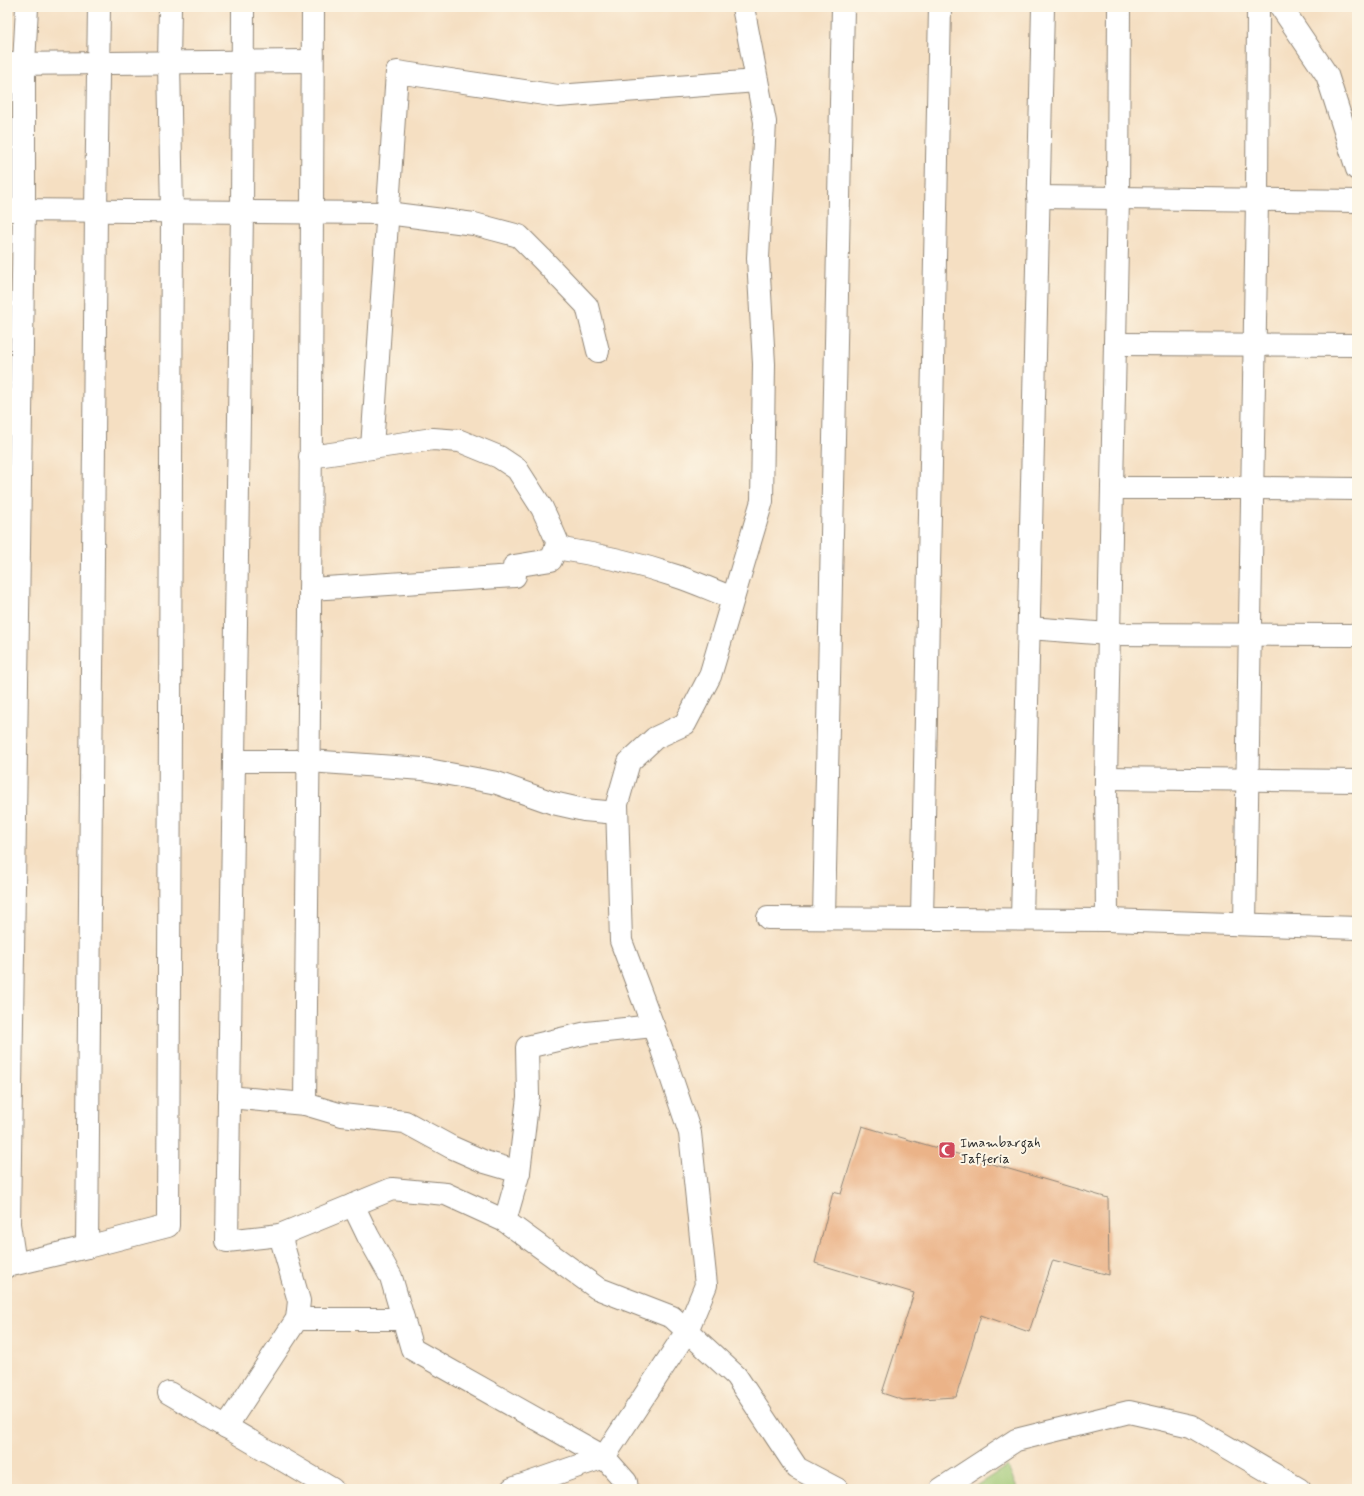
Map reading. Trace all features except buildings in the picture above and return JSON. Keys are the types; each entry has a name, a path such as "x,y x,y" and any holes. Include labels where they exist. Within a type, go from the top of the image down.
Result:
{"street":[{"path":"27,7 15,64 9,1224 11,1265 168,1226 172,212 169,63 170,7"},
{"path":"87,1247 99,7"},
{"path":"243,7 242,212 227,1241 280,1235 392,1189 446,1194 505,1221 597,1288 672,1317 736,1376 797,1468 837,1489"},
{"path":"305,1104 309,761 313,7"},
{"path":"512,1489 604,1457 687,1331 706,1285 690,1133 653,1026 621,941 617,804 629,762 655,738 685,724 710,676 762,500 764,364 758,258 765,122 743,7"},
{"path":"824,918 843,7"},
{"path":"922,919 940,7"},
{"path":"1022,919 1043,7"},
{"path":"1107,920 1106,778 1118,198 1119,7"},
{"path":"1245,924 1255,345 1258,7"},
{"path":"1281,7 1327,75 1357,169"},
{"path":"15,64 312,61"},
{"path":"372,448 387,213 398,72 558,96 758,81"},
{"path":"1038,197 1357,201"},
{"path":"15,210 387,213 474,224 518,236 587,306 598,351"},
{"path":"1115,344 1357,346"},
{"path":"310,457 433,439 460,442 499,457 517,469 542,508 557,541 551,560 514,566 515,576 310,589"},
{"path":"1112,488 1357,489"},
{"path":"556,548 579,551 649,568 677,576 733,598"},
{"path":"1029,628 1109,634 1357,635"},
{"path":"234,761 309,761 423,769 497,783 553,803 584,810 617,813"},
{"path":"1106,778 1357,781"},
{"path":"768,918 1107,920 1357,928"},
{"path":"505,1221 519,1172 528,1097 527,1047 587,1033 653,1026"},
{"path":"229,1097 305,1104 342,1115 405,1122 451,1147 485,1162 519,1172"},
{"path":"353,1206 391,1277 412,1349 604,1457 626,1482 627,1489"},
{"path":"226,1427 297,1319 299,1301 280,1235"},
{"path":"297,1319 403,1319"},
{"path":"168,1393 332,1489"},
{"path":"941,1489 1016,1440 1128,1412 1191,1426 1299,1489"}],"green space":[{"path":"1007,1466 1018,1489 971,1489"}],"place":[{"name":"Imambargah Jafferia","path":"947,1150"}]}
